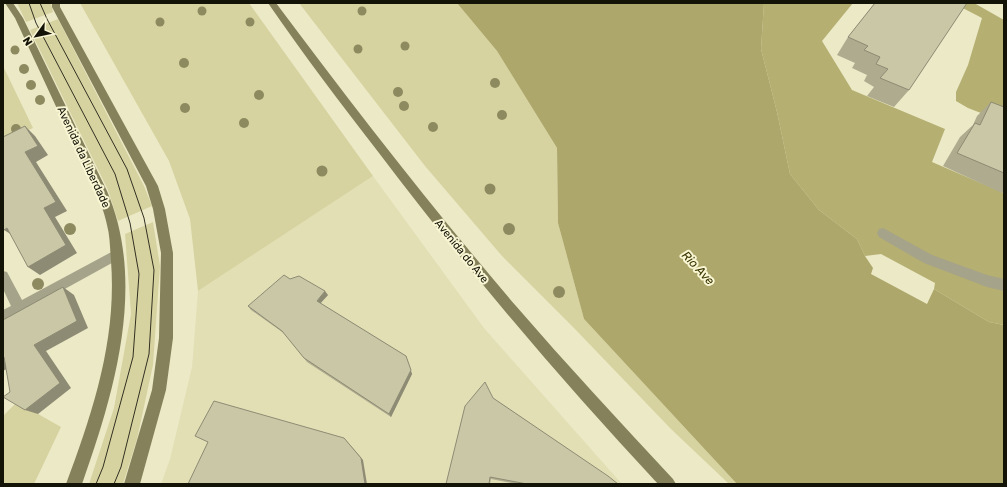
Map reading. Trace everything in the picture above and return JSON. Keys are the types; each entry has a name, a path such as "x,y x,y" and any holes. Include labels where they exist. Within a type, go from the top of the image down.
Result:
{"street":[{"name":"Avenida da Liberdade","path":"9,3 18,18 102,191 113,222 120,302 114,348 91,438 74,484"},
{"path":"56,3 56,7 152,186 159,209 167,253 166,338 160,390 132,484"},
{"name":"Avenida do Ave","path":"272,3 369,133 501,299 668,484"},
{"path":"883,233 928,260 987,281 1004,285"},
{"path":"3,317 117,254"},
{"path":"3,276 19,308"}],"shaded area":[{"path":"17,3 51,3 53,12 26,22"},
{"path":"80,3 249,3 373,176 198,291 190,219 169,161"},
{"path":"299,3 457,3 497,51 557,148 558,223 584,319 737,484 729,484 671,429 502,256 425,166"},
{"path":"764,3 853,3 822,41 852,90 945,129 932,162 1004,193 1004,325 989,322 934,289 935,283 881,254 865,256 857,239 819,210 790,174 777,112 761,49"},
{"path":"953,3 974,3 1004,20 1004,122 968,108 956,101 956,92 968,65 982,18"},
{"path":"58,19 144,186 152,206 118,221 108,190 30,30"},
{"path":"3,66 33,128 3,141"},
{"path":"373,176 484,328 622,484 161,484 170,459 192,367 198,291"},
{"path":"153,222 160,266 153,365 137,439 123,484 89,484 114,408 131,314 125,234"},
{"path":"17,402 61,427 34,484 3,484 3,416"}],"water":[{"name":"Rio Ave","path":"457,3 764,3 761,49 777,112 790,174 819,210 857,239 865,256 873,268 871,274 927,304 934,289 989,322 1004,325 1004,484 737,484 584,319 558,223 557,148 497,51"}],"building":[{"path":"875,3 967,3 909,90 880,78 888,69 876,64 880,57 864,50 868,46 848,37"},
{"path":"991,102 1004,107 1004,173 957,153 975,123 980,125"},
{"path":"25,126 38,146 25,152 56,202 44,208 66,245 28,267 7,228 4,230 3,227 3,137"},
{"path":"284,275 290,279 299,276 325,291 317,301 406,356 411,370 389,414 304,358 282,331 248,306"},
{"path":"63,287 77,321 34,345 60,383 25,410 3,397 10,392 4,357 3,358 3,320"},
{"path":"485,382 493,398 618,484 527,484 490,477 489,484 446,484 465,406"},
{"path":"214,401 344,438 361,458 365,484 188,484 208,442 195,436"}],"tram line":[{"path":"29,3 36,23 115,174 130,223 139,274 133,357 103,467 96,484"},
{"path":"40,3 47,19 127,169 144,218 154,270 149,354 121,467 114,484"}]}
